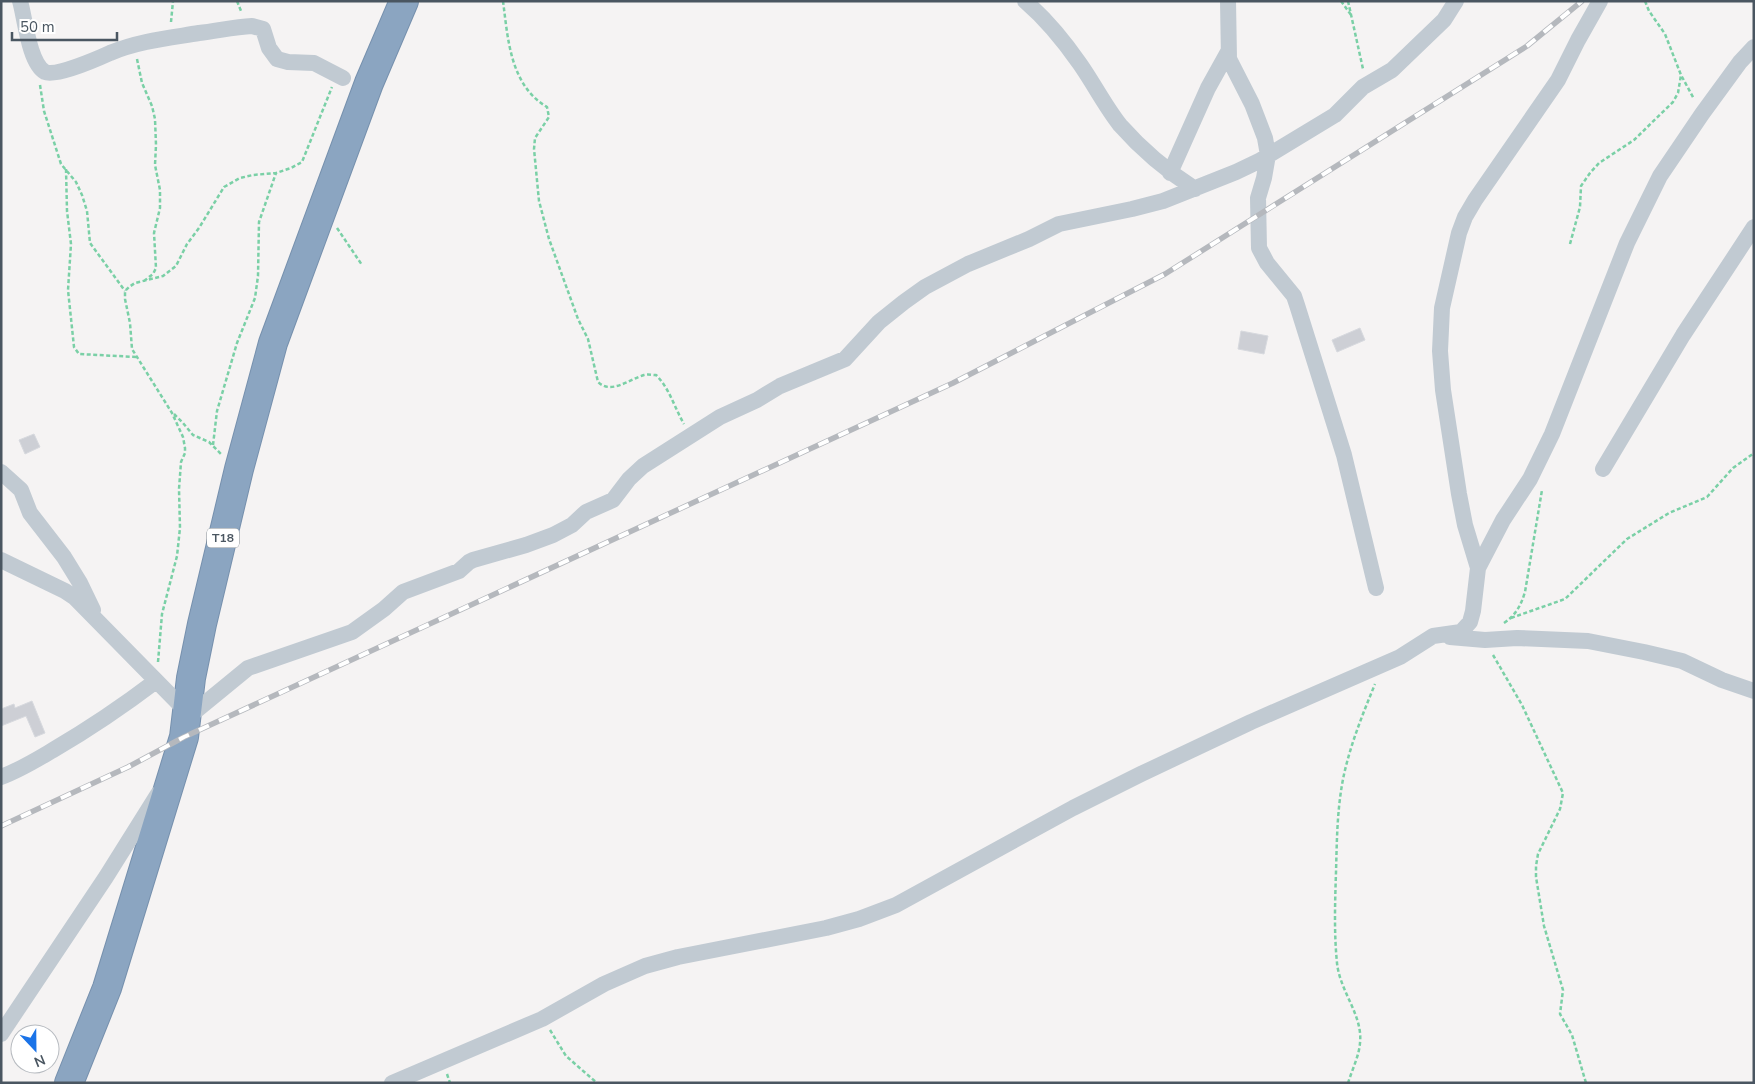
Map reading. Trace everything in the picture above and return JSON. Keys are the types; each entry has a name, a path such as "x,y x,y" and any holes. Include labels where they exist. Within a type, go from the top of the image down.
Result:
{"highway":[{"name":"T18","path":"69,1083 108,988 184,737 191,678 239,469 273,344 368,83 404,1"}],"street":[{"path":"20,1 31,49 36,62 46,72 53,73 94,60 126,46 252,26 262,29 269,48 277,59 288,62 314,63 343,78"},
{"path":"1025,1 1047,20 1080,63 1119,123 1141,147 1170,173 1195,189"},
{"path":"1228,1 1228,52 1232,67 1252,104 1263,131 1268,155 1258,198 1259,248 1267,263 1294,296 1298,305 1344,455 1376,588"},
{"path":"1,560 65,591 82,604 187,715 248,668 352,632 384,609 403,592 459,571 473,560 526,546 572,525 586,512 613,500 636,471 720,417 757,400 774,388 845,358 879,322 904,302 925,287 968,264 1029,239 1059,224 1163,201 1236,172 1268,155 1335,115 1356,93 1392,70 1444,20 1456,1"},
{"path":"392,1083 542,1019 604,984 645,966 678,957 859,920 896,905 1074,808 1141,774 1251,722 1400,657 1433,636 1462,632 1470,622 1478,568 1458,494 1443,390 1440,350 1442,308 1459,233 1465,217 1558,80 1600,1"},
{"path":"1478,568 1500,525 1530,479 1552,434 1627,243 1660,176 1702,114 1740,62 1754,47"},
{"path":"1170,173 1208,88 1228,52"},
{"path":"1603,468 1683,335 1754,227"},
{"path":"1,472 21,490 30,513 64,557 80,583 98,621"},
{"path":"1433,636 1485,640 1517,638 1588,642 1682,661 1722,680 1754,690"},
{"path":"1,777 16,771 73,738 120,708 156,681"},
{"path":"1,1034 106,877 173,771"}],"path":[{"path":"168,38 174,1"},
{"path":"503,1 509,47 515,69 535,100 547,107 549,112 549,117 535,138 534,149 539,201 549,239 578,320 588,339 598,382 602,386 609,388 646,374 656,375 672,396 682,420 692,436"},
{"path":"1341,1 1352,16"},
{"path":"1348,1 1366,86"},
{"path":"1645,1 1649,11 1665,34 1681,75 1702,114"},
{"path":"126,46 139,61 142,83 155,118 156,145 154,165 160,190 160,208 154,233 156,268 143,283"},
{"path":"36,62 44,111 61,164 76,182 82,195 87,211 90,243 125,291"},
{"path":"1570,244 1580,208 1581,186 1599,163 1634,140 1673,102 1678,93 1681,75"},
{"path":"156,681 162,614 177,556 180,528 179,489 181,462 185,453 183,437 172,413 132,350 125,291 128,286 135,283 143,283 163,276 176,266 187,244 224,187 240,178 276,173 302,162 334,84 343,78"},
{"path":"66,168 67,211 71,244 68,290 74,347 79,354 136,358"},
{"path":"212,445 217,411 236,343 255,298 258,276 260,222 276,173"},
{"path":"322,206 362,265"},
{"path":"172,413 193,436 212,445 239,469"},
{"path":"1504,623 1511,618 1565,598 1627,538 1669,513 1707,497 1733,468 1754,453"},
{"path":"1511,618 1520,606 1527,585 1543,483"},
{"path":"1485,640 1522,705 1563,793 1560,809 1538,854 1536,877 1544,926 1563,990 1560,1014 1572,1035 1586,1083"},
{"path":"1348,1083 1360,1044 1360,1034 1358,1022 1340,981 1337,964 1335,917 1338,805 1357,729 1383,664"},
{"path":"542,1019 566,1056 597,1083"}],"building":[{"path":"1360,328 1365,340 1337,352 1332,340"},
{"path":"1241,331 1268,336 1264,354 1238,349"},
{"path":"34,434 40,447 25,454 19,440"},
{"path":"32,701 45,733 35,737 26,716 1,726 1,709 14,704 15,708"}],"railway":[{"path":"1,826 128,767 184,737 953,383 1165,274 1527,46 1582,1"}]}
